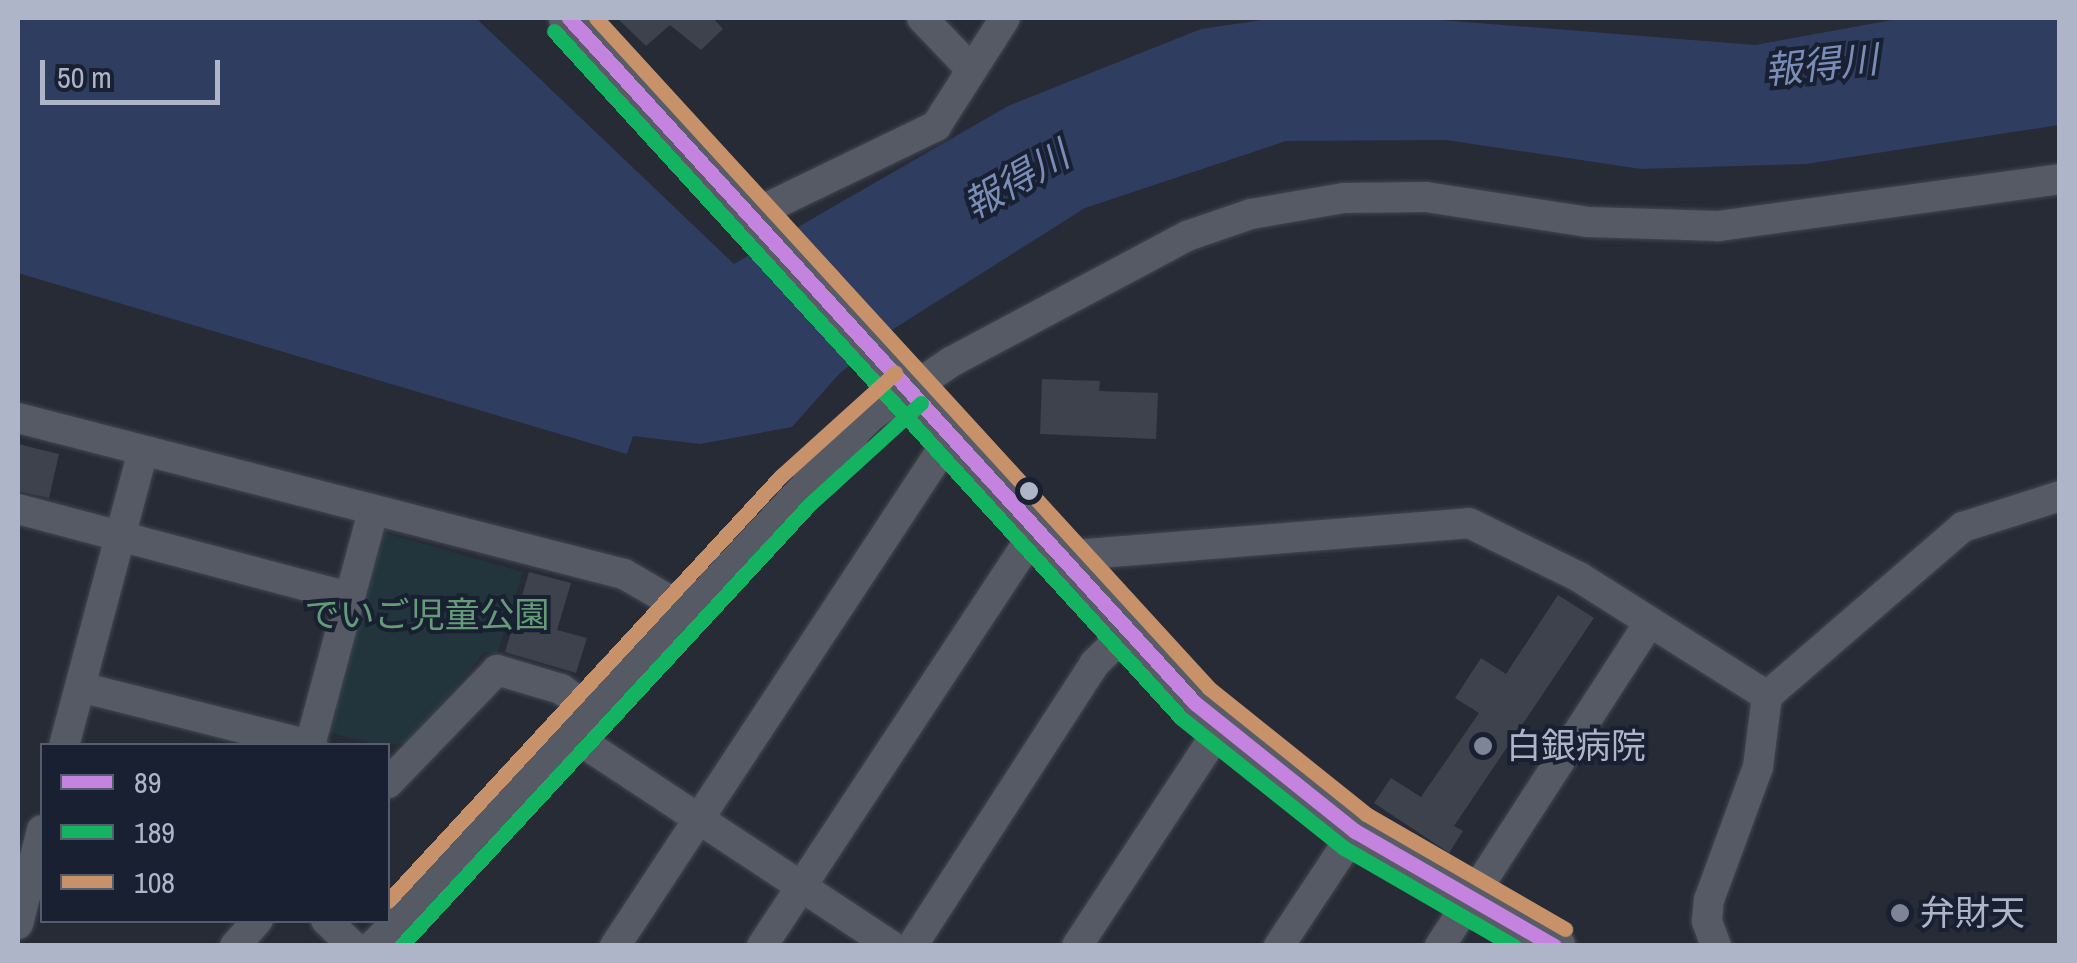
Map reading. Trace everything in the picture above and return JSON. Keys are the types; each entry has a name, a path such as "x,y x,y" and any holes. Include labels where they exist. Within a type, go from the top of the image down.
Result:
{"main road":[{"path":"569,18 1221,727 1354,831 1469,901 1555,946"}],"street":[{"path":"922,18 969,68"},
{"path":"756,224 936,126 969,68 1005,18"},
{"path":"372,946 594,713 823,462 894,374 1187,236 1269,211 1344,198 1426,197 1588,222 1718,226 2060,179"},
{"path":"18,418 624,574 686,610"},
{"path":"615,946 952,436"},
{"path":"65,743 144,452"},
{"path":"1716,946 1707,921 1709,900 1758,767 1767,696 1964,527 2060,496"},
{"path":"18,508 349,597"},
{"path":"312,743 374,512"},
{"path":"762,946 1050,543 1469,523 1515,540 1767,696"},
{"path":"1440,946 1650,622"},
{"path":"912,946 1104,651 1128,630"},
{"path":"390,776 497,670 560,689 594,713"},
{"path":"80,687 304,743"},
{"path":"1077,946 1221,727"},
{"path":"572,736 891,946"},
{"path":"1279,946 1354,831"},
{"path":"18,924 40,838"},
{"path":"235,946 255,923"},
{"path":"329,923 354,946"}],"green space":[{"name":"でいご児童公園","path":"381,532 523,572 497,654 485,652 408,743 371,743 324,731"}],"water":[{"name":"報得川","path":"18,18 476,18 734,264 1008,106 1201,29 1276,18 1416,18 1755,45 1903,18 2059,18 2059,125 1806,164 1641,169 1446,140 1286,141 1085,208 895,328 839,374 792,427 700,444 633,436 627,454 18,273"}],"pier":[{"path":"794,224 895,335 853,369 746,252"}],"building":[{"path":"617,18 713,18 723,29 701,50 670,25 646,46"},
{"path":"1042,379 1100,381 1099,391 1158,393 1156,439 1040,434"},
{"path":"18,444 59,454 49,498 18,491"},
{"path":"529,572 571,583 557,630 587,638 576,673 505,652"},
{"name":"白銀病院","path":"1558,595 1594,618 1454,826 1463,831 1449,853 1374,803 1391,778 1421,797 1479,713 1455,698 1481,658 1506,674"}],"transit line":[{"name":"89","path":"569,18 1195,703 1355,831 1554,946"},
{"name":"108","path":"596,18 1209,688 1366,814 1565,929"},
{"name":"189","path":"554,31 1181,718 1344,848 1514,946"},
{"name":"108","path":"390,899 781,476 895,373"},
{"name":"189","path":"401,946 810,504 921,403"}],"place":[{"name":"白銀病院","path":"1483,746"},
{"name":"弁財天","path":"1900,913"}]}
